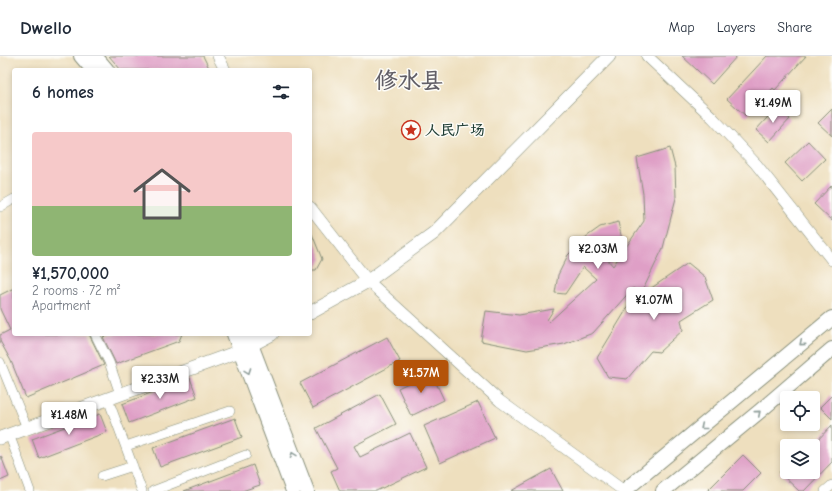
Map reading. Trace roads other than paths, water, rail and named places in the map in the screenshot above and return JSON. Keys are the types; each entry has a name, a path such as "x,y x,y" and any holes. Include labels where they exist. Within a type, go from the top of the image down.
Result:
{"main road":[{"path":"81,56 91,68"},
{"path":"95,56 105,68"},
{"path":"312,312 368,281 434,233 609,56"},
{"path":"624,491 832,318"},
{"path":"237,336 246,343 307,491"},
{"path":"5,436 114,396 266,336"},
{"path":"246,343 293,491"},
{"path":"663,491 832,349"}],"street":[{"path":"218,56 224,68"},
{"path":"647,56 712,117 756,164 832,260"},
{"path":"0,207 12,200"},
{"path":"312,210 368,281 500,401 624,491"},
{"path":"96,336 109,362 114,396 126,446 142,491"},
{"path":"0,362 27,428"},
{"path":"126,446 230,410"},
{"path":"5,436 30,491"},
{"path":"152,491 246,455"},
{"path":"102,476 133,466"},
{"path":"825,491 832,485"}],"place":[{"name":"人民广场","path":"411,130"}],"district":[{"name":"修水县","path":"409,80"}]}
